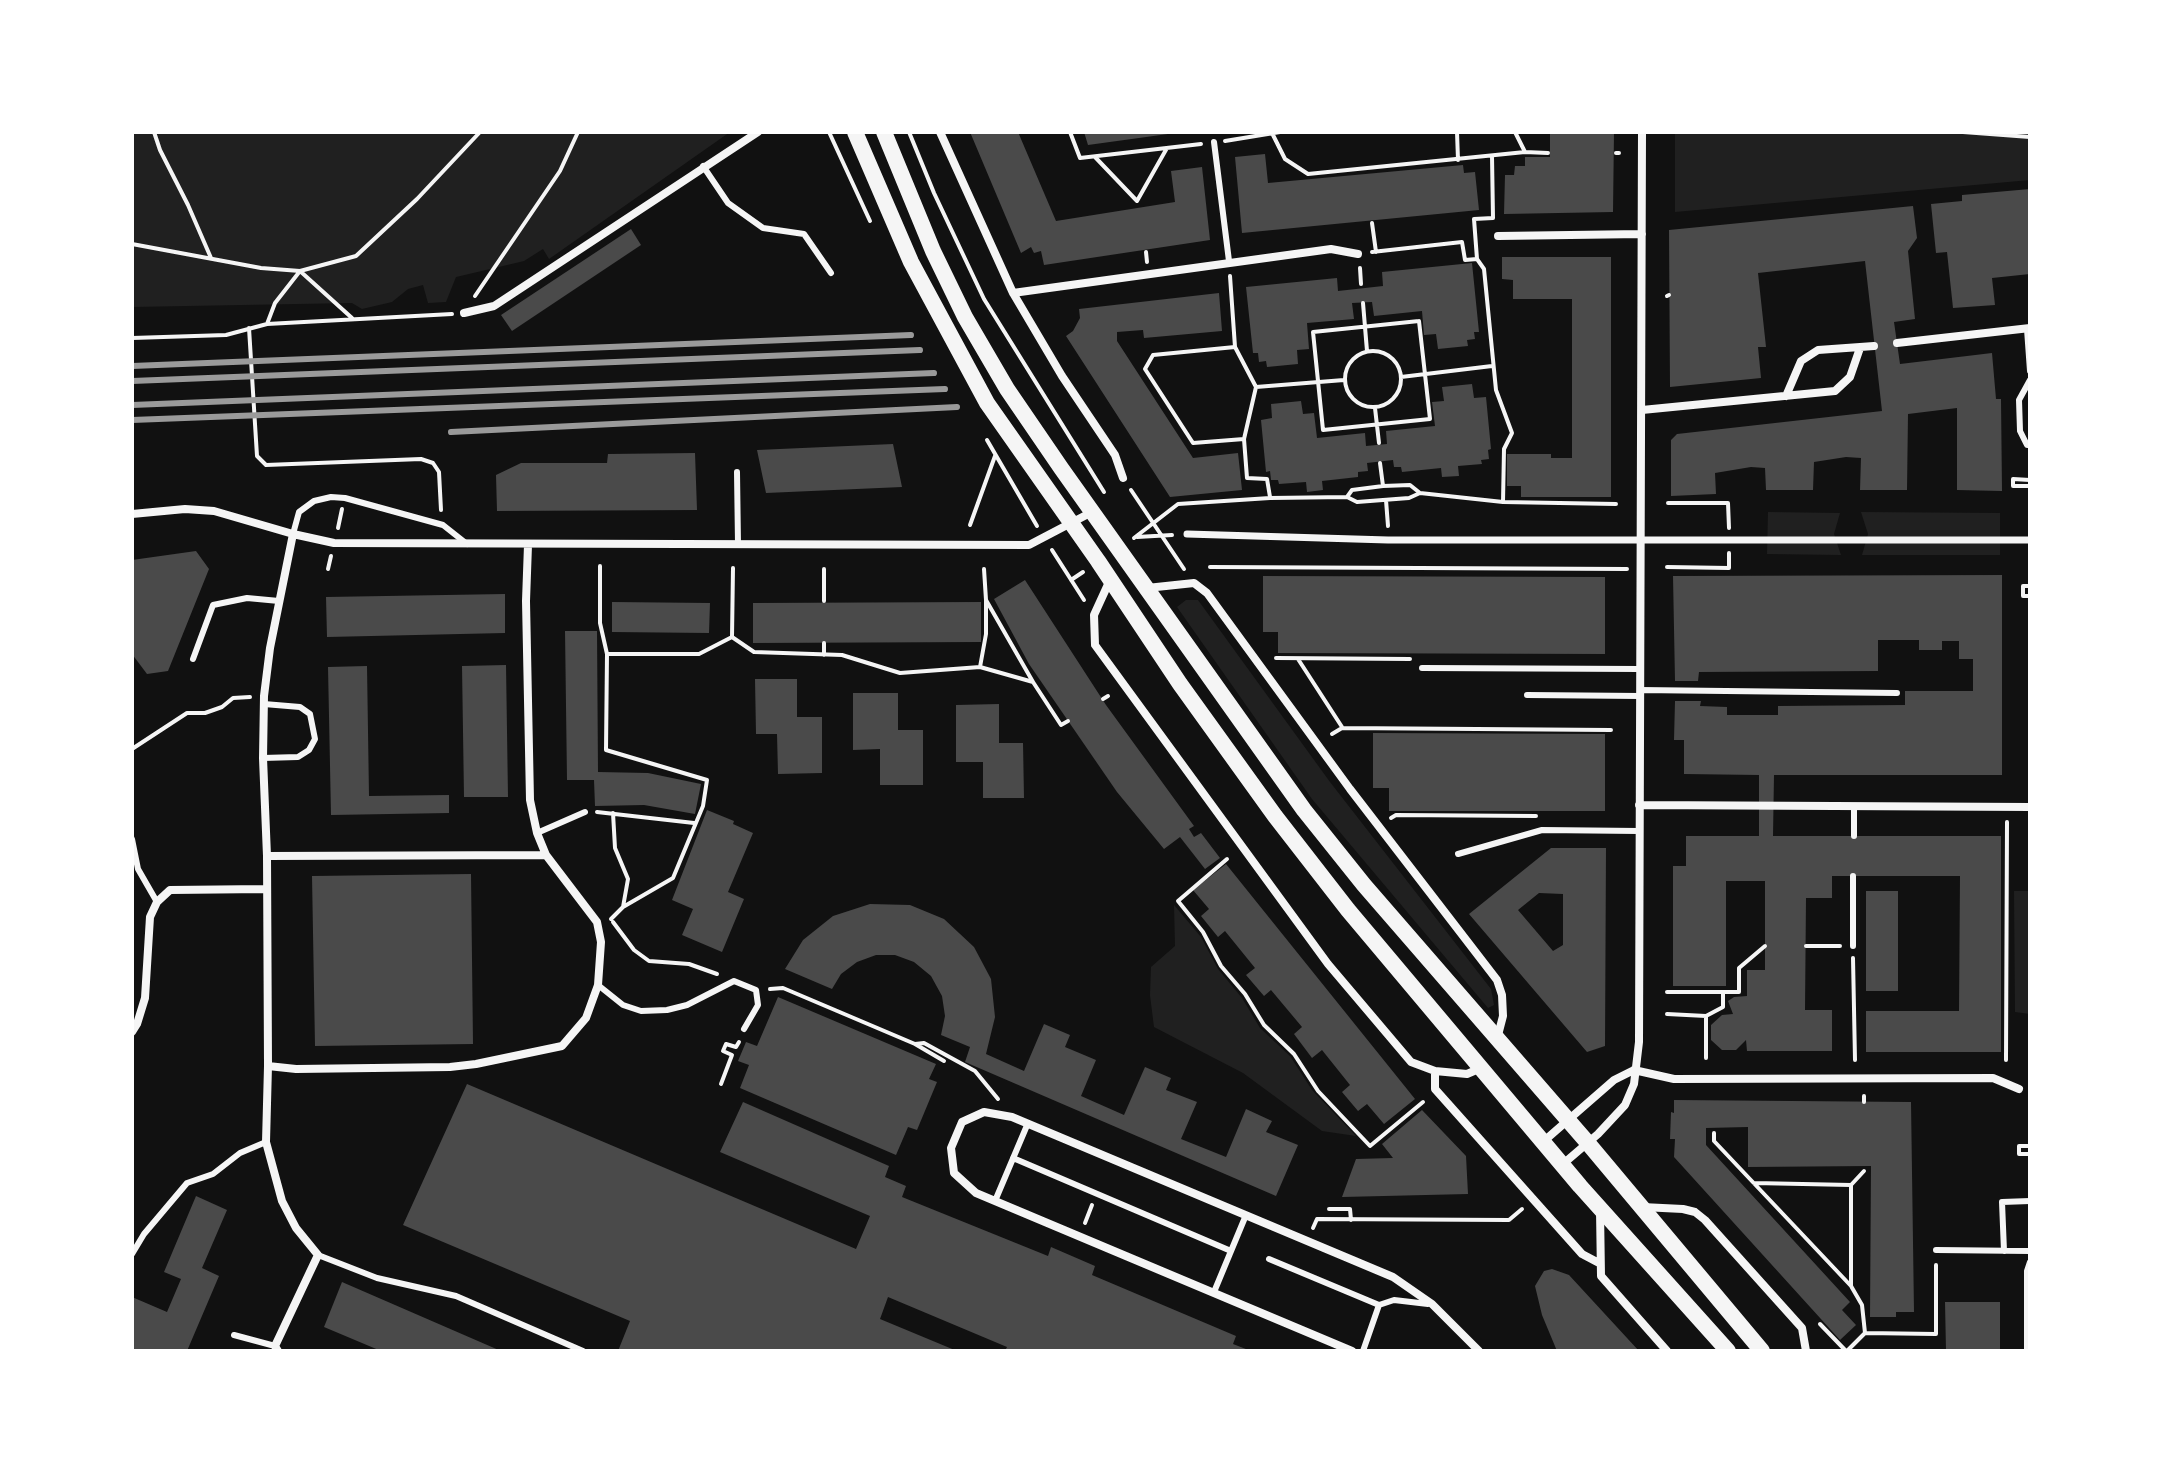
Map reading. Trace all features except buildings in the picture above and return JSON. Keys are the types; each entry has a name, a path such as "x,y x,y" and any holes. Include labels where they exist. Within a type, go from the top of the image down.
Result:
{"main road":[{"path":"855,132 911,262 987,403 1180,684 1275,816 1348,910 1601,1209 1728,1351"},
{"path":"884,132 933,251 965,317 1007,389 1304,810 1364,885 1587,1142 1762,1351"}],"street":[{"path":"464,313 494,306 758,132"},
{"path":"940,132 1013,293 1062,376 1115,455 1123,478"},
{"path":"1563,1164 1625,1105 1634,1084 1639,1042 1642,132"},
{"path":"1498,236 1642,234"},
{"path":"1013,293 1331,249 1358,254"},
{"path":"1897,343 2028,328"},
{"path":"1786,396 1801,361 1818,350 1874,346"},
{"path":"1642,410 1835,391 1850,377 1860,348"},
{"path":"132,514 185,509 214,511 334,543 1029,545 1093,512"},
{"path":"277,1349 318,1255 296,1228 282,1201 266,1142 264,700 293,534"},
{"path":"1187,534 1388,540 2030,540"},
{"path":"268,1066 296,1069 450,1067 562,1046 586,1018 598,985 601,942 597,922 546,855 537,833 530,800 528,545"},
{"path":"1110,580 1094,615 1095,645 1328,964 1411,1062 1435,1071 1467,1074 1481,1068"},
{"path":"1147,588 1194,583 1207,593 1350,789 1497,980 1502,995 1503,1016 1497,1040"},
{"path":"1639,805 2030,807"},
{"path":"267,856 546,855"},
{"path":"132,1032 145,998 150,917 157,902 170,890 265,889"},
{"path":"1544,1141 1614,1080 1634,1070 1674,1079 1993,1078 2019,1089"},
{"path":"1435,1071 1435,1089 1582,1254 1599,1263"},
{"path":"1352,1351 976,1193 954,1173 951,1148 962,1122 984,1112 1012,1117 1393,1277 1432,1304 1479,1351"},
{"path":"1642,1207 1683,1209 1695,1212 1705,1220 1802,1328 1806,1351"},
{"path":"1601,1209 1601,1276 1667,1351"}],"lane":[{"path":"1214,142 1229,261"},
{"path":"703,166 728,203 763,228 804,234 831,273"},
{"path":"2028,328 2030,371"},
{"path":"2030,380 2019,400 2020,431 2027,445 2030,445"},
{"path":"737,472 738,544"},
{"path":"293,534 299,512 314,501 331,497 345,498 443,525 467,544"},
{"path":"193,659 213,605 247,598 279,601"},
{"path":"1422,668 1640,669"},
{"path":"1527,695 1897,693"},
{"path":"263,758 298,757 309,750 315,739 310,714 300,707 264,700"},
{"path":"1854,807 1854,836"},
{"path":"537,833 585,812"},
{"path":"1458,854 1542,830 1639,831"},
{"path":"132,839 138,869 157,902"},
{"path":"1853,876 1853,946"},
{"path":"598,985 623,1005 641,1011 687,1005 734,981 756,990 758,1005 744,1029"},
{"path":"995,1201 1028,1123"},
{"path":"132,1254 144,1234 187,1183 213,1174 240,1153 266,1142"},
{"path":"1013,1158 1231,1251"},
{"path":"2004,1251 2002,1202 2030,1201"},
{"path":"1214,1292 1246,1215"},
{"path":"1936,1250 2030,1251"},
{"path":"318,1255 377,1278 456,1296 583,1351"},
{"path":"1269,1259 1379,1305 1394,1300 1432,1304"},
{"path":"2027,1351 2027,1271 2030,1262"},
{"path":"1363,1351 1379,1305"},
{"path":"234,1335 277,1349"}],"path":[{"path":"154,132 211,258"},
{"path":"132,244 261,268 300,271 356,256 417,199 480,132"},
{"path":"132,338 226,335 267,324 464,313 560,171 578,132"},
{"path":"909,132 984,299 1110,501"},
{"path":"1070,132 1080,158 1280,132"},
{"path":"1457,132 1458,160"},
{"path":"1515,132 1525,152"},
{"path":"1963,132 2030,137"},
{"path":"1272,133 1285,159 1308,174 1525,152 1548,153"},
{"path":"1094,156 1138,203 1167,148"},
{"path":"1492,156 1493,218 1498,236"},
{"path":"1493,218 1474,219 1477,259 1484,269 1496,390 1512,433 1504,449 1503,502"},
{"path":"1372,223 1376,252"},
{"path":"1358,254 1462,242 1465,260 1477,259"},
{"path":"1229,261 1235,347 1256,387 1244,439 1247,478 1267,479 1270,498"},
{"path":"300,271 353,319"},
{"path":"267,324 275,303 300,271"},
{"path":"1363,303 1367,351"},
{"path":"1419,321 1425,374 1430,419 1323,430 1313,332 1419,321"},
{"path":"249,328 257,456 266,465 421,459 433,463 439,472 442,511"},
{"path":"1235,347 1153,355 1145,369 1193,443 1244,439"},
{"path":"1377,350 1393,359 1401,377 1395,397 1375,408 1361,405 1351,397 1344,380 1353,359 1367,351 1377,350"},
{"path":"1401,377 1492,366"},
{"path":"1256,387 1344,380"},
{"path":"1375,408 1379,443"},
{"path":"970,525 995,454"},
{"path":"1380,463 1383,486"},
{"path":"1123,478 1194,583"},
{"path":"2030,480 2013,479 2013,486 2030,486"},
{"path":"1347,497 1352,490 1383,486 1410,485 1420,493"},
{"path":"1187,534 1135,538 1178,504 1347,497 1357,502 1409,498 1420,493 1503,502 1616,504"},
{"path":"1386,500 1387,517"},
{"path":"1668,503 1728,503 1729,540"},
{"path":"1045,539 1094,615"},
{"path":"1210,567 1640,565"},
{"path":"600,566 600,623 607,654 606,750 707,780 703,806 673,878 623,907 611,919 634,950 649,961 689,964 734,981"},
{"path":"1667,567 1729,568"},
{"path":"732,637 733,568"},
{"path":"824,569 824,601"},
{"path":"980,667 986,634 984,569"},
{"path":"2030,586 2023,586 2023,596 2030,596"},
{"path":"591,600 599,600"},
{"path":"986,600 1061,725 1068,721"},
{"path":"607,654 699,654 732,637"},
{"path":"732,637 754,652 842,655 900,673 980,667 1033,682"},
{"path":"824,643 824,655"},
{"path":"1276,658 1411,659 1422,668"},
{"path":"1298,659 1342,728"},
{"path":"132,749 187,713 205,713 222,707 233,698 264,700"},
{"path":"1332,734 1342,728 1611,730"},
{"path":"585,812 694,823"},
{"path":"613,813 615,848 628,879 623,907"},
{"path":"1391,818 1396,815 1547,816"},
{"path":"2006,1060 2007,838"},
{"path":"1227,859 1178,901 1203,932 1221,966 1245,994 1264,1025 1294,1054 1318,1091 1370,1146 1423,1102"},
{"path":"1667,992 1739,992 1739,968 1765,946"},
{"path":"1806,946 1853,946 1855,1060"},
{"path":"756,990 783,988 915,1044 944,1061"},
{"path":"1667,1014 1706,1016 1723,1007 1723,992"},
{"path":"1706,1016 1706,1058"},
{"path":"721,1084 732,1055 723,1051 726,1044 736,1047 744,1029"},
{"path":"915,1044 924,1043 975,1071 1012,1117"},
{"path":"1714,1133 1714,1141 1851,1286 1862,1305 1865,1333"},
{"path":"2030,1146 2019,1146 2019,1154 2030,1154"},
{"path":"1851,1286 1851,1185 1864,1171"},
{"path":"1754,1183 1851,1185"},
{"path":"1329,1209 1350,1209 1351,1220"},
{"path":"1317,1219 1493,1221 1509,1220 1522,1209"},
{"path":"1820,1324 1847,1351 1865,1333 1936,1334 1936,1250"}],"shaded area":[{"path":"132,132 730,132 549,259 543,249 524,261 456,277 446,302 428,303 423,285 408,289 392,302 362,309 352,303 132,307"},
{"path":"1675,132 2030,132 2030,180 1675,212"},
{"path":"1768,512 1840,513 1834,534 1841,555 1767,554"},
{"path":"1861,512 2000,513 2000,555 1862,555 1868,534"},
{"path":"1186,600 1198,600 1330,782 1491,989 1494,1005 1488,1008 1312,799 1177,607"},
{"path":"2014,891 2030,891 2030,1014 2015,1012"},
{"path":"1174,905 1201,937 1218,969 1242,998 1260,1028 1290,1056 1312,1090 1356,1136 1322,1131 1243,1073 1154,1027 1151,967 1175,946"}],"railway":[{"path":"132,366 911,335"},
{"path":"132,381 920,350"},
{"path":"132,405 934,373"},
{"path":"132,420 945,389"},
{"path":"451,432 957,407"}]}
